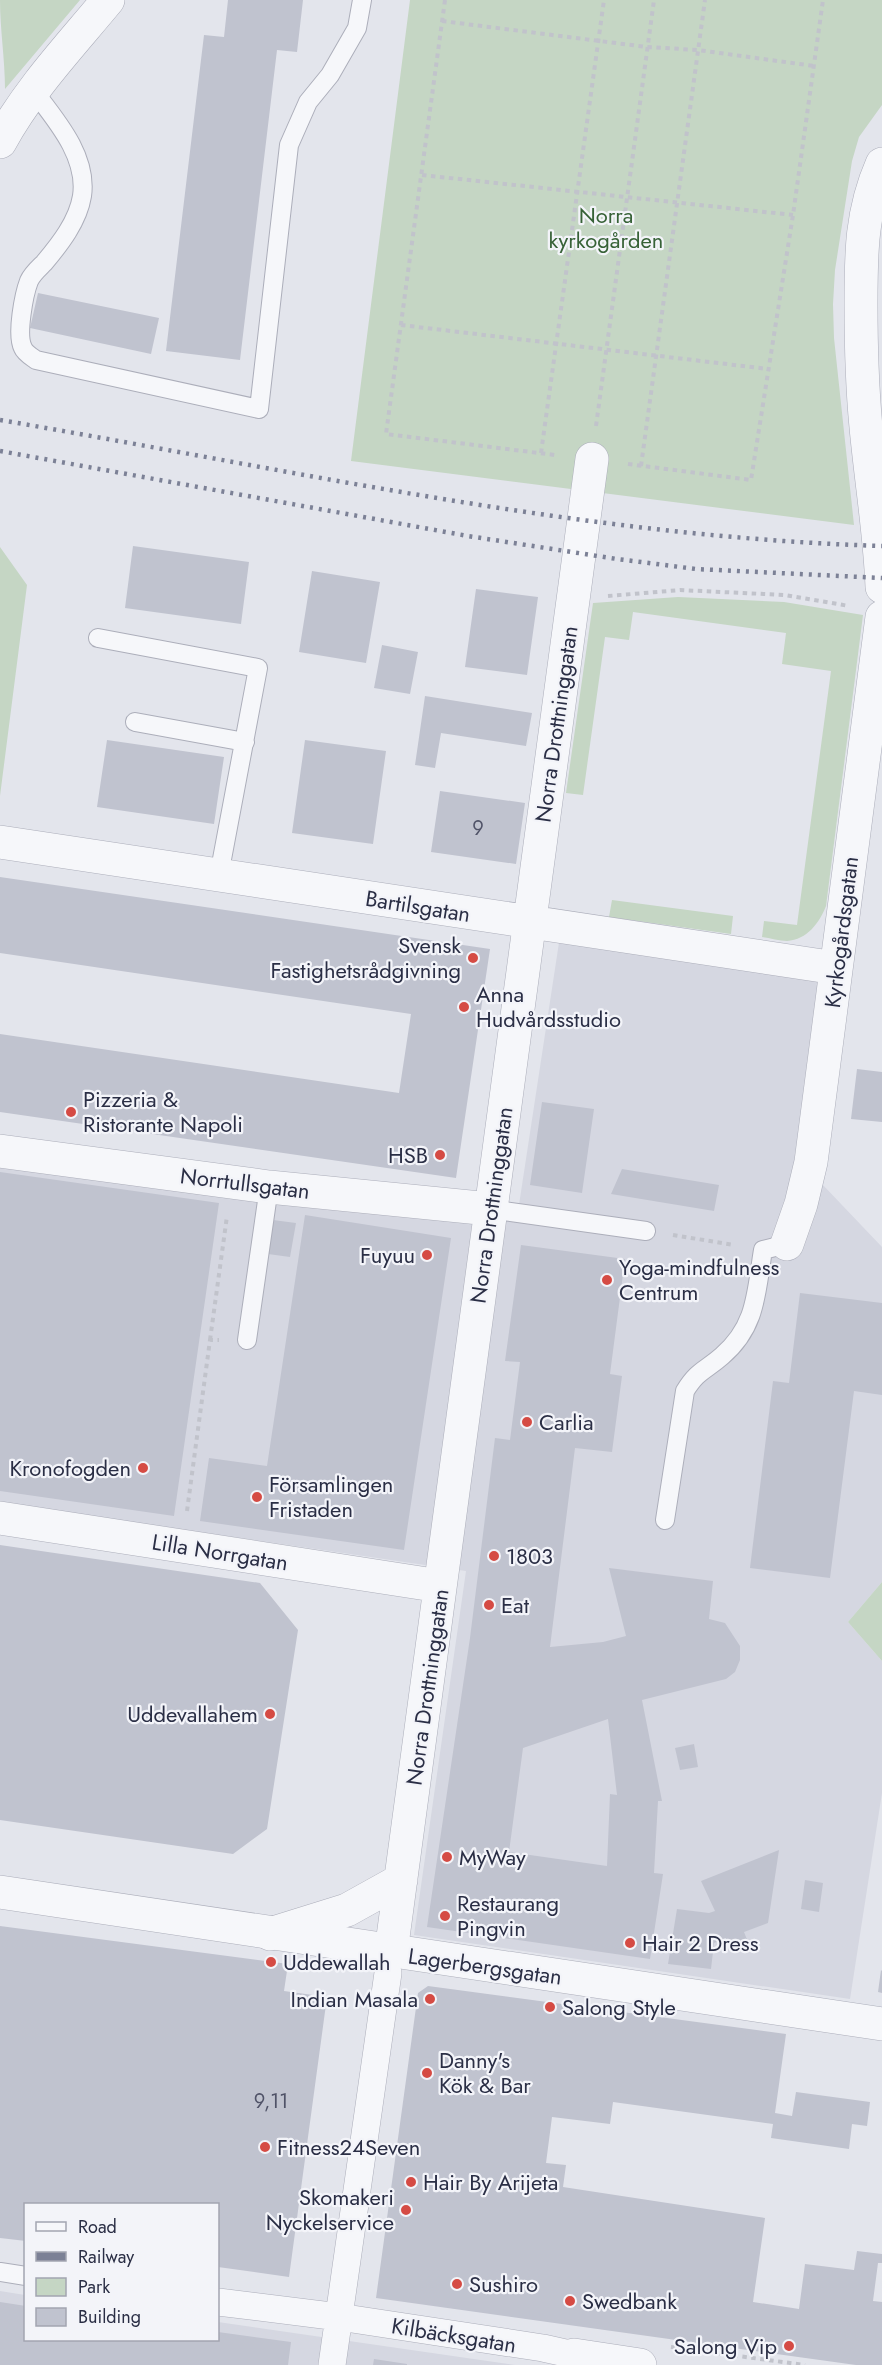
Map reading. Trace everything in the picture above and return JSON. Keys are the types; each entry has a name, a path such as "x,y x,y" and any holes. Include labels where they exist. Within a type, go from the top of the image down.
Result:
{"street":[{"path":"0,142 16,113 33,90 108,0"},
{"name":"Kyrkogårdsgatan","path":"787,1244 801,1204 811,1162 836,969 881,546 866,427 862,369 861,263 870,191 882,164"},
{"name":"Norra Drottninggatan","path":"332,2365 401,1880 591,459"},
{"name":"Bartilsgatan","path":"0,842 836,969"},
{"name":"Norrtullsgatan","path":"0,1151 269,1187 490,1209"},
{"name":"Lilla Norrgatan","path":"0,1518 440,1586"},
{"path":"270,1934 347,1910 401,1880"},
{"name":"Lagerbergsgatan","path":"0,1884 53,1900"},
{"name":"Lagerbergsgatan","path":"0,1892 270,1934 389,1962 882,2024"},
{"name":"Kilbäcksgatan","path":"219,2302 543,2348 574,2355 652,2356"}],"lane":[{"path":"33,90 53,117 75,154 81,174 82,195 76,218 46,261 30,279 19,336 23,350 36,360 259,409 289,145 308,102 330,75 357,28 362,0"},
{"path":"98,638 258,668 219,875"},
{"path":"135,722 245,742"},
{"path":"247,1340 269,1187"},
{"path":"490,1209 646,1231"},
{"path":"665,1520 685,1391 694,1376 722,1357 740,1338 752,1316 763,1250 787,1244"},
{"path":"0,2272 24,2276"}],"path":[{"path":"445,0 386,434 751,480 793,215 823,0"},
{"path":"541,453 604,0"},
{"path":"591,459 654,0"},
{"path":"641,466 705,0"},
{"path":"442,21 647,47 698,50 814,66"},
{"path":"422,175 793,215"},
{"path":"401,325 768,369"},
{"path":"572,599 680,590 784,595 875,604"},
{"path":"186,1515 226,1230"},
{"path":"646,1231 721,1243"},
{"path":"210,1340 247,1340"},
{"path":"652,2356 805,2365"}],"shaded area":[{"path":"560,936 825,975 802,1163 882,1247 882,1582 848,1622 882,1661 882,1793 850,1999 414,1935 466,1571 0,1503 0,1145 517,1218"},
{"path":"0,2291 24,2295 24,2341 219,2341 219,2322 515,2365 0,2365"}],"green space":[{"path":"0,0 80,0 5,89 1,22"},
{"name":"Norra kyrkogården","path":"410,0 882,0 882,105 859,137 852,161 835,270 833,304 834,338 854,525 351,461"},
{"path":"0,547 27,585 0,796"},
{"path":"678,597 784,602 863,615 826,906 812,929 794,940 784,941 762,937 764,921 797,925 831,671 782,664 786,633 633,612 629,640 605,637 583,795 566,793 593,603"},
{"path":"612,900 733,916 731,934 609,917"},
{"path":"882,1582 882,1661 848,1622"}],"building":[{"path":"228,0 303,0 297,52 277,50 240,360 166,351 204,35 224,37"},
{"path":"38,293 159,318 151,354 30,328"},
{"path":"133,546 249,562 241,624 125,608"},
{"path":"312,571 380,582 366,663 299,652"},
{"path":"476,589 538,597 527,675 465,667"},
{"path":"382,645 418,652 410,694 374,688"},
{"path":"425,696 532,713 526,746 441,733 435,768 415,765"},
{"path":"107,740 224,757 214,824 97,807"},
{"path":"305,740 386,751 373,844 292,833"},
{"path":"440,791 525,803 516,864 431,852"},
{"path":"0,877 490,949 456,1178 0,1112 0,1034 399,1093 411,1014 0,953"},
{"path":"857,1069 882,1072 882,1122 851,1119"},
{"path":"542,1102 594,1109 582,1193 530,1185"},
{"path":"622,1169 719,1185 714,1211 611,1194"},
{"path":"0,1172 219,1203 174,1516 0,1491"},
{"path":"305,1215 451,1238 404,1550 200,1521 209,1458 267,1466"},
{"path":"273,1220 296,1223 290,1257 268,1254"},
{"path":"521,1245 625,1259 610,1374 622,1376 612,1452 575,1448 550,1647 603,1642 626,1636 609,1568 713,1581 709,1619 725,1623 740,1646 740,1660 735,1672 726,1679 642,1700 662,1801 658,1801 654,1873 663,1874 650,1959 427,1927 470,1638 495,1438 510,1440 520,1362 505,1361","holes":["608,1719 617,1795 610,1794 607,1866 509,1852 523,1748"]},
{"path":"800,1293 882,1303 882,1395 854,1391 830,1578 750,1568 773,1381 789,1383"},
{"path":"0,1545 260,1583 298,1630 267,1829 233,1854 0,1820"},
{"path":"694,1744 698,1767 680,1770 675,1748"},
{"path":"779,1850 768,1923 744,1932 748,1942 729,1948 726,1938 714,1943 711,1969 668,1964 677,1909 709,1913 715,1911 701,1881"},
{"path":"805,1880 823,1883 819,1912 801,1909"},
{"path":"0,1926 288,1964 284,1991 327,1997 289,2277 219,2267 219,2203 24,2203 24,2241 0,2238"},
{"path":"882,1971 882,1993 878,1992"},
{"path":"428,1986 786,2034 775,2113 792,2116 796,2092 870,2102 867,2126 852,2124 849,2149 771,2138 773,2124 613,2102 610,2124 552,2117 546,2163 566,2165 563,2187 765,2218 753,2302 799,2309 805,2264 854,2270 857,2251 882,2254 882,2263 878,2263 873,2301 882,2302 882,2365 856,2365 376,2298 418,1993"},
{"path":"0,2302 24,2306 24,2341 219,2341 219,2332 291,2342 288,2365 0,2365"},
{"path":"374,2359 407,2364 407,2365 373,2365"}],"railway":[{"path":"0,420 329,479 549,515 660,530 771,540 882,546"},
{"path":"0,451 468,536 617,559 696,569 882,578"}],"place":[{"name":"Svensk Fastighetsrådgivning","path":"473,958"},
{"name":"Anna Hudvårdsstudio","path":"464,1007"},
{"name":"Pizzeria & Ristorante Napoli","path":"71,1112"},
{"name":"HSB","path":"440,1155"},
{"name":"Fuyuu","path":"427,1255"},
{"name":"Yoga-mindfulness Centrum","path":"607,1280"},
{"name":"Carlia","path":"527,1422"},
{"name":"Kronofogden","path":"143,1468"},
{"name":"Församlingen Fristaden","path":"257,1497"},
{"name":"1803","path":"494,1556"},
{"name":"Eat","path":"489,1605"},
{"name":"Uddevallahem","path":"270,1714"},
{"name":"MyWay","path":"447,1857"},
{"name":"Restaurang Pingvin","path":"445,1916"},
{"name":"Hair 2 Dress","path":"630,1943"},
{"name":"Uddewallah","path":"271,1962"},
{"name":"Indian Masala","path":"430,1999"},
{"name":"Salong Style","path":"550,2007"},
{"name":"Danny's Kök & Bar","path":"427,2073"},
{"name":"Fitness24Seven","path":"265,2147"},
{"name":"Hair By Arijeta","path":"411,2182"},
{"name":"Skomakeri Nyckelservice","path":"406,2210"},
{"name":"Sushiro","path":"457,2284"},
{"name":"Swedbank","path":"570,2301"},
{"name":"Salong Vip","path":"789,2346"}]}
